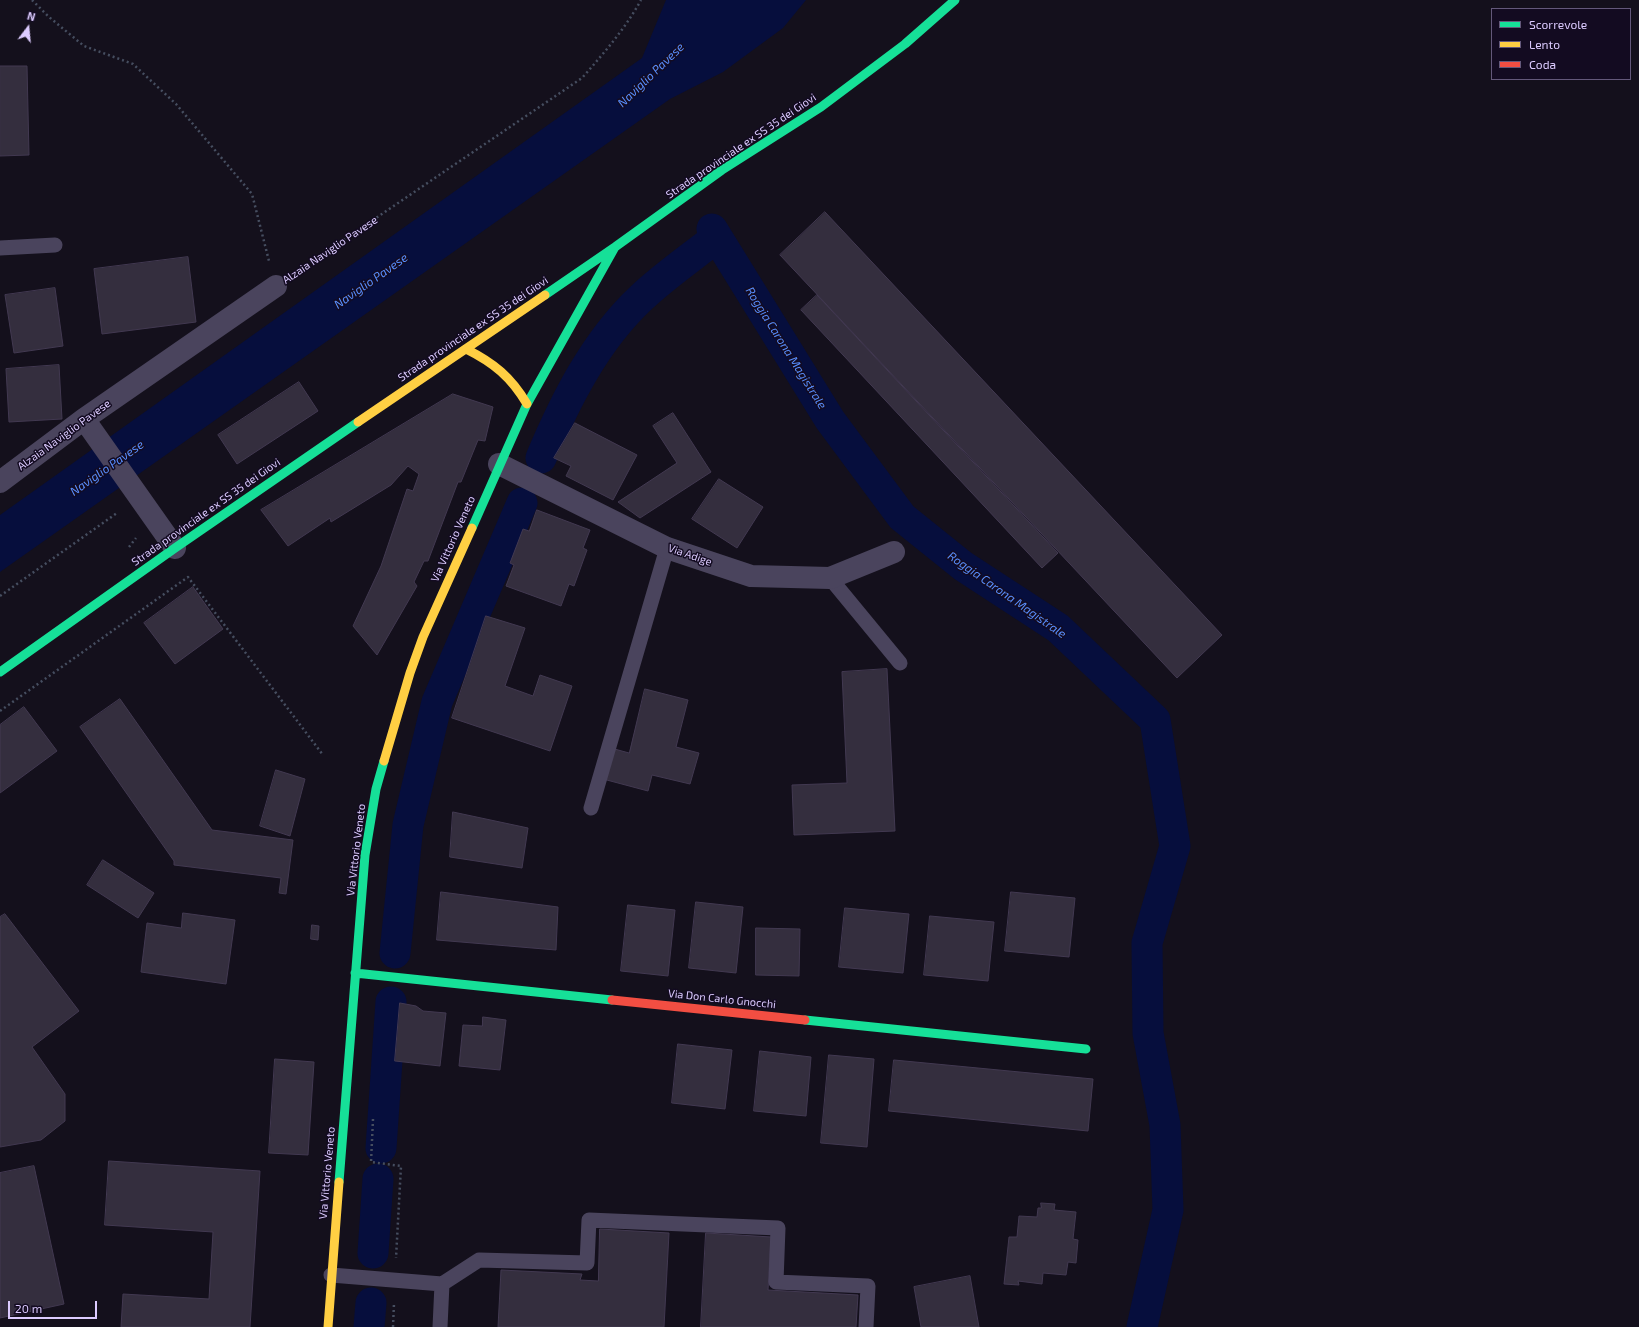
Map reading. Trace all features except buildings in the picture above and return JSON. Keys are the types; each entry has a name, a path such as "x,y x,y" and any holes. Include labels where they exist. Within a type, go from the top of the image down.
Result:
{"street":[{"name":"Strada provinciale ex SS 35 dei Giovi","path":"0,672 175,548 615,247 722,170 827,102 906,44 955,0"},
{"name":"Via Vittorio Veneto","path":"328,1327 365,856 376,789 394,721 423,637 499,464 527,404 615,247"},
{"name":"Alzaia Naviglio Pavese","path":"0,482 89,428 276,286"},
{"path":"466,349 484,357 501,369 517,388 527,404"},
{"path":"89,428 175,548"},
{"name":"Via Adige","path":"499,464 667,548 751,576 830,578 894,552"},
{"name":"Via Don Carlo Gnocchi","path":"356,973 1086,1049"}],"lane":[{"path":"0,248 55,245"},
{"path":"591,808 667,548"},
{"path":"830,578 900,663"},
{"path":"331,1275 442,1284 479,1260 587,1263 589,1220 778,1228 776,1282 868,1286 866,1327"},
{"path":"440,1327 442,1284"}],"path":[{"path":"32,0 49,17 84,46 133,64 176,104 252,194 276,286"},
{"name":"Alzaia Naviglio Pavese","path":"276,286 582,78 608,48 632,16 641,0"},
{"path":"0,596 139,498"},
{"path":"0,711 188,577 323,756"},
{"path":"373,1116 371,1162 401,1166 393,1327"}],"water":[{"name":"Naviglio Pavese","path":"666,0 806,0 783,28 723,72 670,99 0,572 0,515 642,58"}],"waterway":[{"name":"Roggia Carona Magistrale","path":"712,229 830,420 902,517 963,566 1058,628 1155,720 1175,846 1147,943 1148,1033 1165,1125 1168,1210 1142,1327"},
{"path":"541,458 571,394 595,352 609,333 641,298 717,237"},
{"path":"395,953 408,825 437,702 522,503"},
{"path":"381,1148 391,1002"},
{"path":"373,1253 378,1179"},
{"path":"369,1327 371,1303"}],"traffic: fast":[{"path":"545,295 722,170 821,107 905,44 955,0"},
{"path":"472,528 527,404 615,247"},
{"path":"0,672 175,548 358,422"},
{"path":"339,1182 365,855 376,789 384,761"},
{"path":"355,973 612,1000"},
{"path":"805,1020 1086,1049"}],"traffic: slow":[{"path":"358,422 545,295"},
{"path":"466,349 493,365 508,378 527,404"},
{"path":"384,761 410,673 423,637 472,528"},
{"path":"328,1327 339,1182"}],"traffic: jam":[{"path":"612,1000 805,1020"}]}
